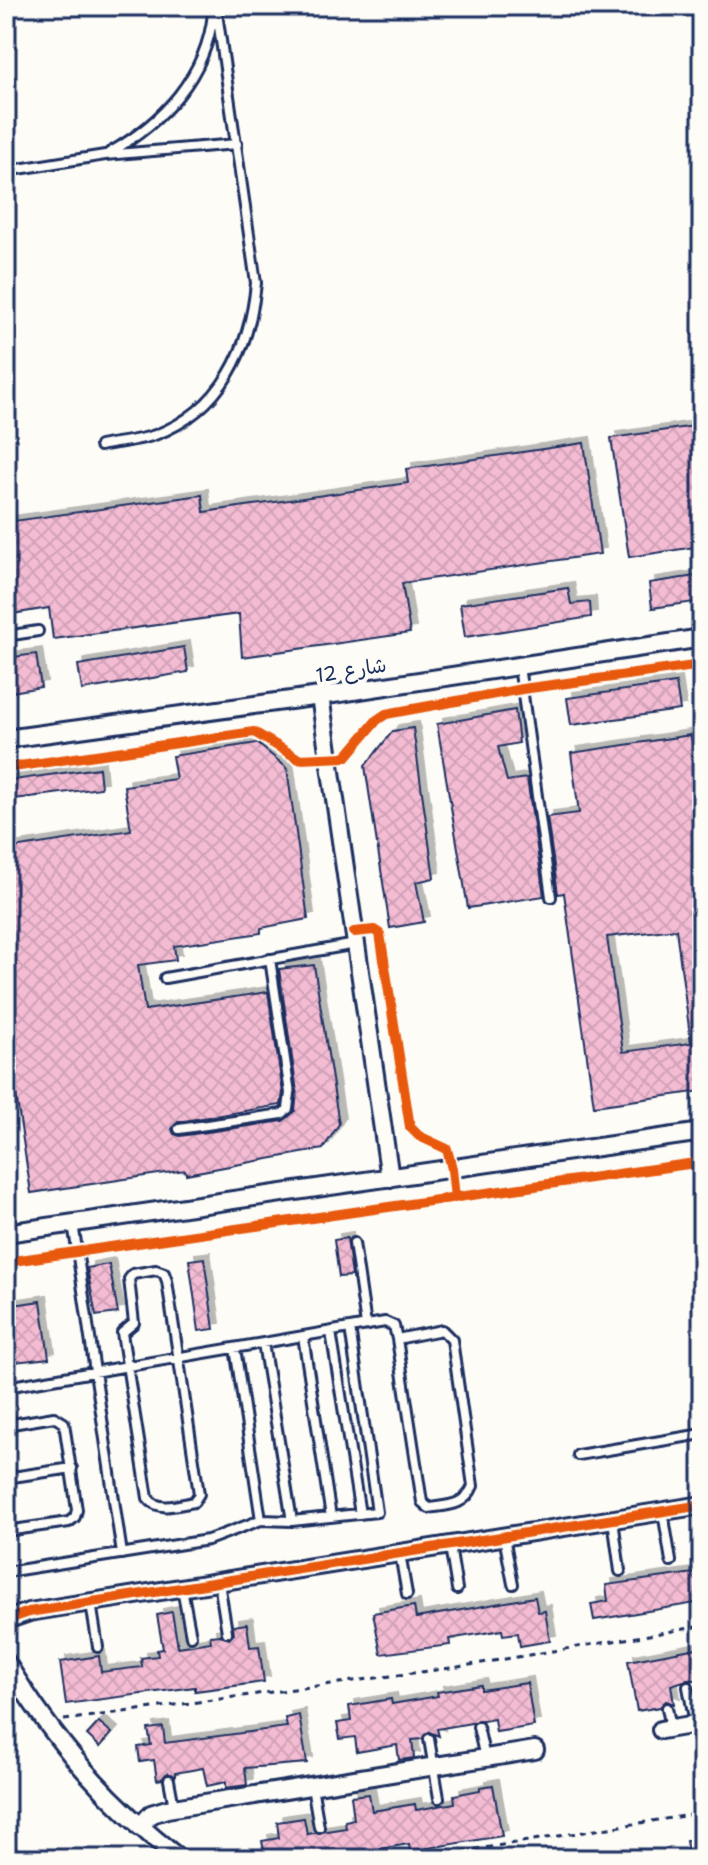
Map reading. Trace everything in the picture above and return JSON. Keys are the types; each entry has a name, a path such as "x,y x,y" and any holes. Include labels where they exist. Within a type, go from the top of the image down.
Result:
{"street":[{"name":"شارع 12","path":"6,739 320,696 702,638"},
{"path":"320,696 390,1178"},
{"path":"6,1233 702,1132"},
{"path":"6,1620 29,1612 702,1505"},
{"path":"6,1662 44,1723 98,1787 180,1859"},
{"path":"666,1729 698,1724"},
{"path":"140,1827 151,1814 174,1807 535,1750"}],"lane":[{"path":"100,446 154,435 183,421 208,400 229,375 244,347 253,315 256,283 215,6"},
{"path":"105,155 135,138 161,117 183,91 200,62 212,30 215,6"},
{"path":"6,171 105,155 237,144"},
{"path":"6,636 38,631"},
{"path":"519,665 551,897"},
{"path":"165,978 356,944"},
{"path":"179,1129 282,1114 288,1109 291,1101 270,959"},
{"path":"73,1223 122,1554"},
{"path":"354,1243 366,1325"},
{"path":"156,1270 164,1273 167,1281 199,1494 197,1500 191,1503 160,1507 148,1498 128,1367 122,1333 133,1326 135,1320 129,1279 133,1274 156,1270"},
{"path":"6,1387 385,1322 392,1324 397,1339 422,1502 429,1508 457,1504 470,1494 474,1478 452,1340 442,1330 397,1339"},
{"path":"6,1572 208,1540 261,1520 292,1521 375,1513 378,1510 350,1328"},
{"path":"331,1332 360,1514"},
{"path":"303,1336 331,1517"},
{"path":"263,1343 292,1521"},
{"path":"235,1348 261,1520"},
{"path":"6,1398 8,1425 54,1417 60,1419 67,1429 77,1510 72,1520 6,1531"},
{"path":"578,1455 702,1434"},
{"path":"6,1478 72,1468"},
{"path":"663,1512 671,1561"},
{"path":"613,1520 620,1571"},
{"path":"504,1537 513,1584"},
{"path":"450,1546 457,1589"},
{"path":"400,1554 407,1594"},
{"path":"219,1583 227,1632"},
{"path":"182,1588 191,1636"},
{"path":"91,1603 98,1647"},
{"path":"688,1687 698,1724"},
{"path":"666,1729 667,1708"},
{"path":"478,1727 485,1758"},
{"path":"429,1739 439,1798"},
{"path":"169,1780 174,1807"},
{"path":"312,1785 319,1827"}],"path":[{"path":"44,1723 458,1667 702,1626"},
{"path":"415,1859 702,1813"}],"building":[{"path":"702,425 702,546 629,557 611,438"},
{"path":"584,443 600,554 402,583 410,633 242,657 239,614 53,639 49,608 6,615 6,522 202,495 204,512 408,483 406,469"},
{"path":"702,575 702,601 652,608 649,583"},
{"path":"568,588 571,604 590,602 591,617 465,637 460,604"},
{"path":"184,647 188,672 82,690 78,665"},
{"path":"36,654 41,687 6,693 6,658"},
{"path":"676,683 680,710 571,725 567,698"},
{"path":"515,710 519,743 498,747 507,781 527,778 544,896 468,908 437,724"},
{"path":"413,728 434,878 416,882 424,922 390,928 365,766 393,731"},
{"path":"691,735 702,812 702,1091 594,1106 564,893 558,894 547,817 579,813 571,753","holes":["676,929 691,1043 623,1052 607,937"]},
{"path":"257,743 287,768 308,919 261,928 261,933 174,946 176,960 138,965 145,1010 268,992 283,1093 281,1105 178,1122 172,1129 174,1134 180,1136 283,1121 295,1111 297,1092 279,969 314,965 339,1124 323,1149 186,1174 185,1170 31,1193 6,1029 6,856 14,855 13,848 131,830 124,786 176,779 172,756"},
{"path":"99,768 101,788 6,800 6,781"},
{"path":"347,1238 352,1276 339,1277 334,1240"},
{"path":"204,1258 214,1329 199,1331 189,1260"},
{"path":"109,1264 118,1313 96,1316 87,1268"},
{"path":"41,1301 49,1358 6,1363 6,1306"},
{"path":"702,1572 702,1602 594,1620 591,1604 608,1601 606,1585"},
{"path":"535,1597 538,1612 545,1611 550,1641 520,1646 518,1633 503,1635 502,1630 449,1639 450,1645 381,1654 373,1613 414,1606 416,1618"},
{"path":"172,1612 178,1647 211,1642 210,1636 221,1635 229,1639 234,1634 233,1626 247,1624 250,1647 259,1646 264,1682 195,1691 195,1687 66,1704 60,1662 99,1656 101,1672 142,1667 141,1658 158,1656 157,1650 163,1649 157,1615"},
{"path":"697,1648 699,1656 702,1655 702,1680 671,1685 674,1704 666,1701 660,1707 637,1711 628,1661"},
{"path":"527,1683 534,1726 496,1732 494,1719 437,1729 439,1736 429,1732 422,1739 412,1740 414,1758 399,1760 397,1745 357,1752 355,1737 340,1739 337,1723 351,1721 349,1706 391,1699 392,1704 481,1685 481,1690"},
{"path":"299,1715 307,1763 245,1768 247,1785 226,1788 226,1782 207,1786 203,1768 175,1773 175,1777 167,1773 157,1780 154,1760 140,1762 138,1747 151,1745 148,1729 163,1727 165,1743 287,1727 285,1718"},
{"path":"99,1722 112,1733 100,1747 87,1735"},
{"path":"493,1785 502,1836 410,1851 409,1844 322,1859 279,1859 278,1854 265,1856 262,1841 279,1838 277,1822 304,1818 307,1834 346,1828 345,1821 354,1819 351,1796 369,1794 372,1811 415,1804 416,1810 455,1803 454,1795"},
{"path":"702,1838 702,1859 689,1859 686,1841"}],"cycle path":[{"path":"6,768 254,732 299,759 346,757 377,720 386,714 522,689 702,665"},
{"path":"354,932 374,930 380,934 410,1127 419,1136 447,1149 455,1198"},
{"path":"6,1262 702,1162"},
{"path":"6,1620 29,1612 702,1505"}]}
